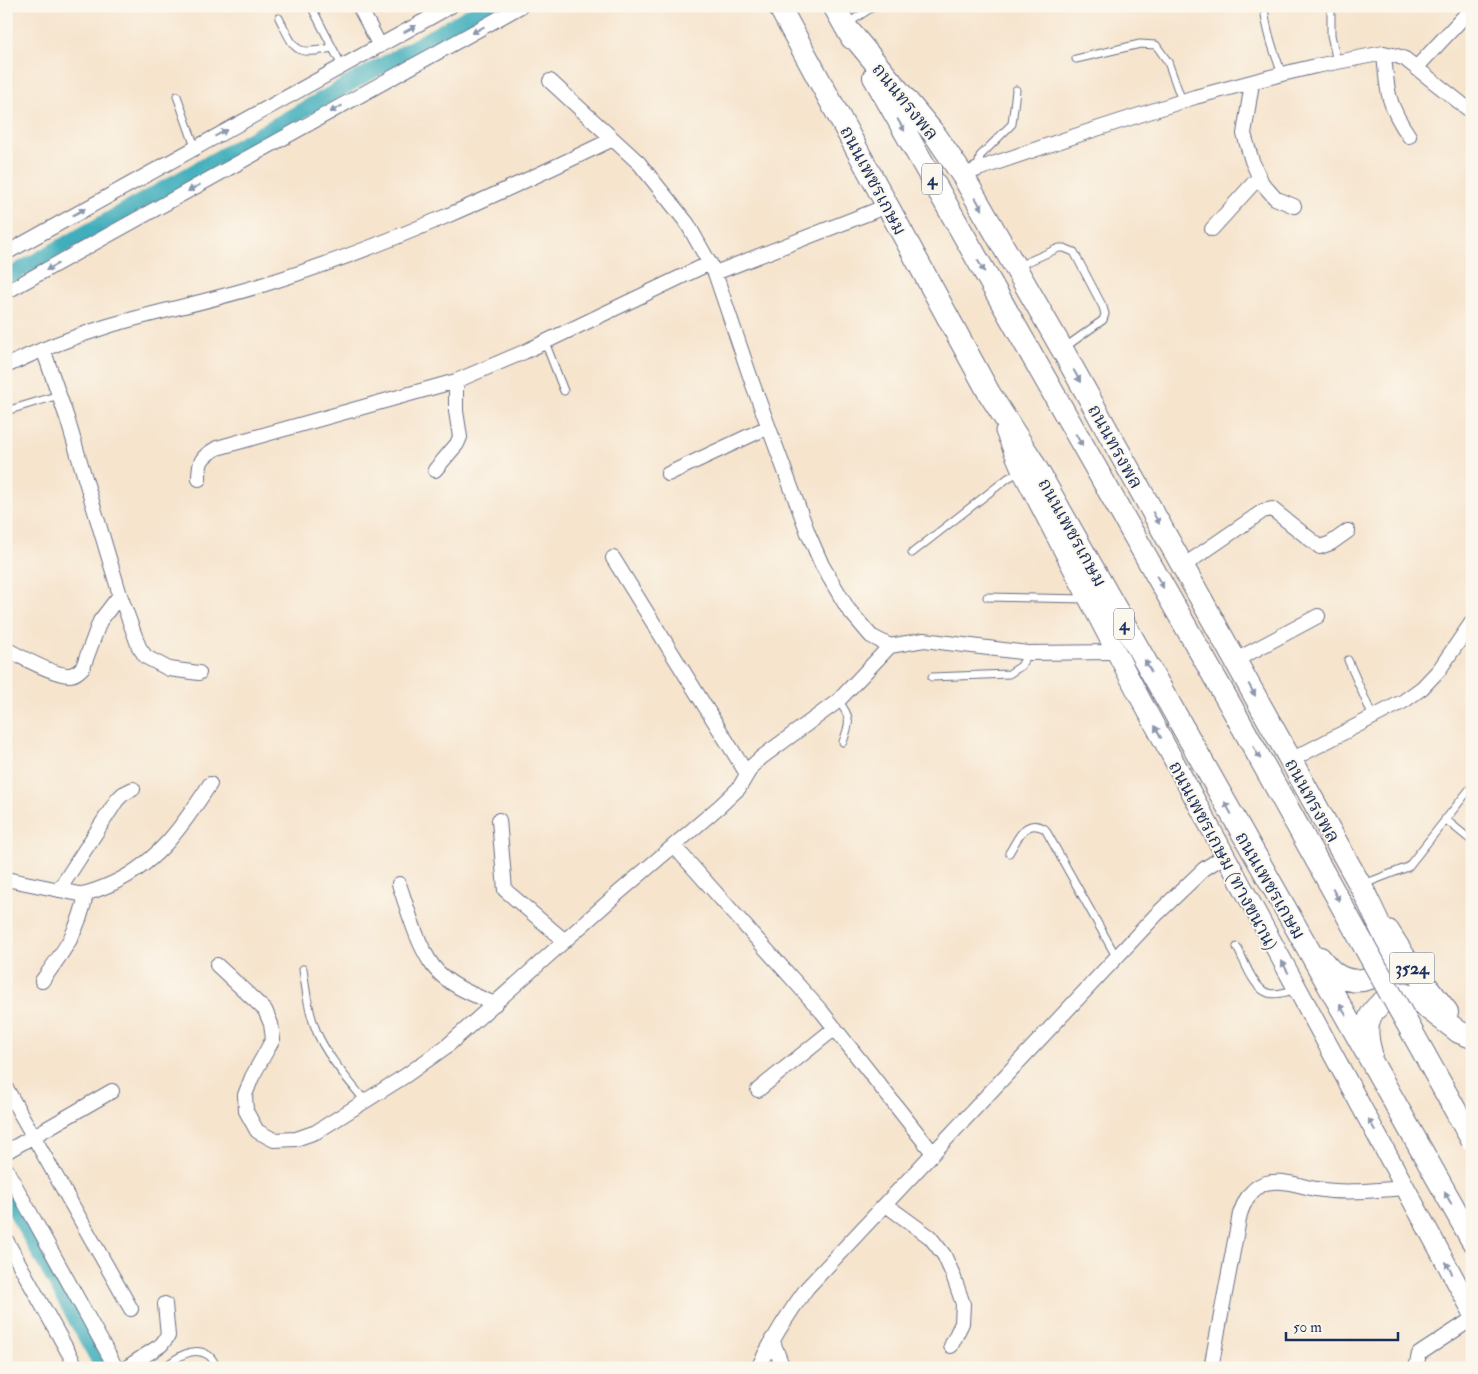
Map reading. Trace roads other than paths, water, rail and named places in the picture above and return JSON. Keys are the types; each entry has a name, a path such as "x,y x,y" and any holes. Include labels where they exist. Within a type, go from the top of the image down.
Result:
{"highway":[{"name":"ถนนเพชรเกษม","path":"780,6 989,393 1031,459 1472,1240"},
{"name":"4","path":"834,6 1232,708 1472,1140"},
{"name":"ถนนทรงพล","path":"845,26 936,136 971,173 1016,268 1362,889 1407,961 1443,1007 1472,1037"},
{"path":"1289,918 1337,976 1362,981 1374,977 1385,966 1388,953 1378,921 1362,889"},
{"path":"1381,1077 1370,1052 1367,1029 1370,1016 1377,1006 1382,1001 1398,993 1413,997 1459,1032 1472,1037"}],"main road":[{"name":"ถนนเพชรเกษม (ทางขนาน)","path":"989,393 1022,471 1116,652 1224,856 1472,1311"}],"street":[{"path":"359,6 380,46"},
{"path":"6,252 451,6"},
{"path":"6,292 521,6"},
{"path":"1416,68 1472,8"},
{"path":"1384,54 1387,90 1391,105 1396,117 1409,136"},
{"path":"971,173 1182,101 1282,74 1384,54 1397,56 1416,68 1472,112"},
{"path":"550,81 639,163 687,223 712,268 768,427 808,533 835,589 848,609 871,636 890,646"},
{"path":"1252,82 1244,134 1252,161 1262,184 1275,198 1294,206"},
{"path":"6,366 43,349 108,326 260,286 349,257 532,178 614,139"},
{"path":"1212,229 1259,178"},
{"path":"199,479 199,467 202,458 217,448 456,381 712,268 887,206"},
{"path":"43,349 59,395 120,595 140,646 146,657 169,669 199,673"},
{"path":"435,470 457,444 460,437 456,411 456,381"},
{"path":"668,474 768,427"},
{"path":"1183,566 1263,511 1272,509 1320,547 1331,543 1348,531"},
{"path":"613,558 747,774"},
{"path":"6,649 62,675 77,673 82,667 100,622 120,595"},
{"path":"1236,660 1318,616"},
{"path":"1291,760 1404,701 1422,688 1439,670 1472,622"},
{"path":"217,965 265,1010 271,1024 273,1039 252,1077 245,1095 246,1112 257,1130 274,1140 296,1139 316,1132 405,1076 447,1046 739,788 752,766 762,757 838,701 890,646 924,640 1028,653 1116,652"},
{"path":"6,879 78,894 86,894 110,885 131,875 169,842 185,822 210,784"},
{"path":"59,890 117,800 123,794 133,789"},
{"path":"499,820 505,890 565,941"},
{"path":"674,846 835,1028 932,1153"},
{"path":"758,1368 772,1339 808,1288 1156,915 1204,869 1224,856"},
{"path":"399,884 416,930 434,967 447,979 471,994 495,1004"},
{"path":"42,981 61,955 77,928 82,915 86,894"},
{"path":"758,1090 835,1028"},
{"path":"6,1088 131,1309"},
{"path":"6,1152 112,1091"},
{"path":"6,1169 116,1368"},
{"path":"1212,1368 1240,1214 1247,1197 1260,1185 1277,1181 1318,1189 1348,1192 1406,1188"},
{"path":"886,1205 930,1238 944,1255 953,1274 963,1304 962,1323 951,1346"},
{"path":"6,1240 77,1368"},
{"path":"126,1368 161,1345 168,1336 165,1304"},
{"path":"1416,1368 1419,1354 1472,1319"},
{"path":"772,1339 783,1368"}],"lane":[{"path":"311,6 342,66"},
{"path":"845,26 874,6"},
{"path":"1264,6 1273,49 1282,74"},
{"path":"1331,6 1332,35 1337,62"},
{"path":"279,18 292,42 299,50 310,53 332,48"},
{"path":"1076,59 1140,44 1156,45 1168,62 1182,101"},
{"path":"971,173 980,156 1012,124 1016,90"},
{"path":"176,96 195,148"},
{"path":"1016,268 1058,248 1074,252 1105,314 1103,320 1062,349"},
{"path":"545,342 564,391"},
{"path":"6,411 59,395"},
{"path":"912,553 1008,478 1022,471"},
{"path":"987,597 1089,599"},
{"path":"932,677 1009,674 1021,666 1028,653"},
{"path":"1348,660 1373,717"},
{"path":"838,701 847,711 849,720 849,727 843,742"},
{"path":"1362,889 1408,867 1472,786"},
{"path":"1445,819 1472,841"},
{"path":"1009,853 1025,828 1031,825 1045,829 1117,958"},
{"path":"1238,947 1252,977 1260,989 1276,994 1297,989"},
{"path":"303,969 308,1002 316,1033 341,1071 365,1101"},
{"path":"163,1368 180,1355 191,1352 209,1355 218,1368"}],"waterway":[{"path":"6,278 487,6"},
{"path":"6,1193 103,1368"}]}
